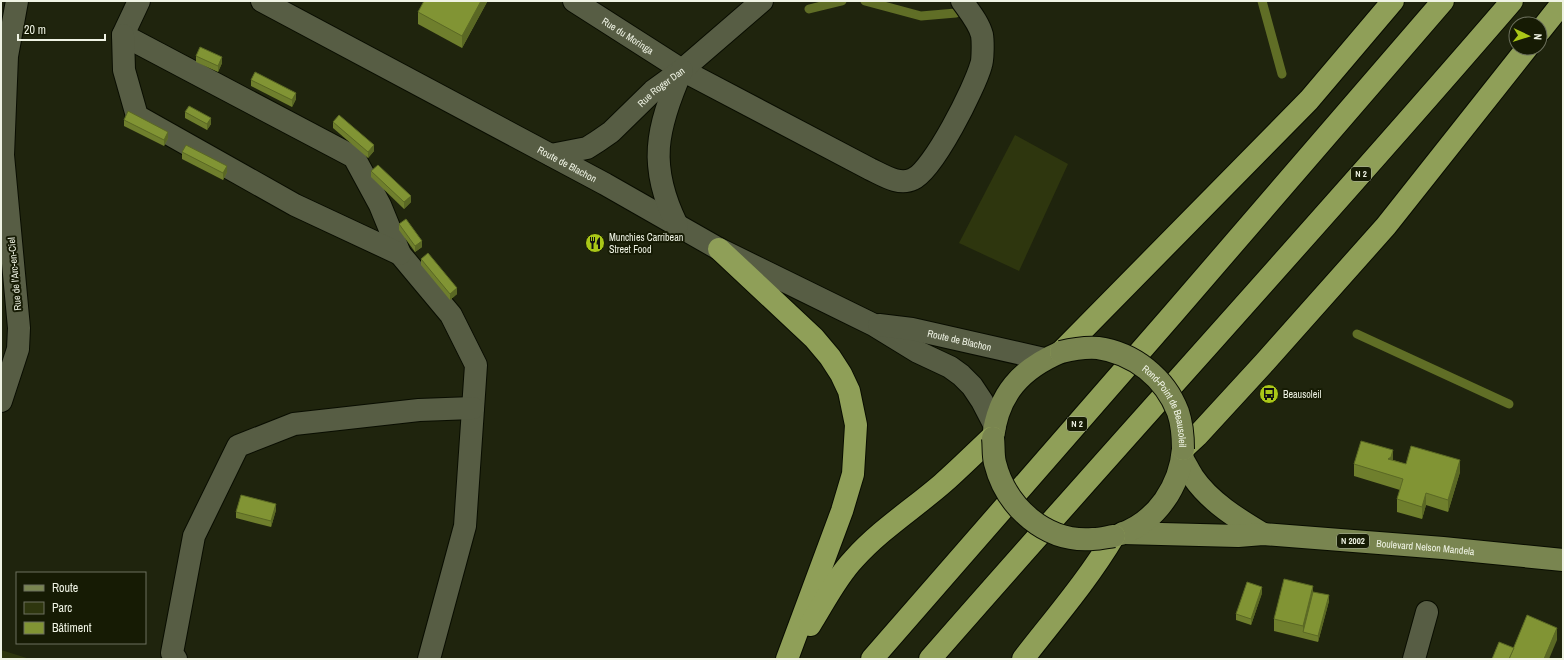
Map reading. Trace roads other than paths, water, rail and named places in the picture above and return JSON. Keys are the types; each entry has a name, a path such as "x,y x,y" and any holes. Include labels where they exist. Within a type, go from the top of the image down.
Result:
{"highway":[{"path":"1053,355 1309,100 1393,1"},
{"name":"N 2","path":"872,659 1172,316 1443,1"},
{"name":"N 2","path":"930,659 1439,86 1512,1"},
{"path":"1548,21 1563,2"},
{"path":"1183,453 1386,226 1521,56"},
{"path":"719,249 814,338 830,357 841,374 849,391 856,425 853,474 787,659"},
{"path":"790,659 832,589 852,561 875,538 942,484 991,438 994,432"},
{"path":"1023,659 1119,534"}],"main road":[{"name":"Rond-Point de Beausoleil","path":"1079,348 1097,348 1126,356 1147,368 1161,381 1171,396 1178,413 1182,431 1183,453 1177,477 1165,500 1156,511 1141,523 1119,534 1092,539 1069,537 1048,531 1029,519 1013,502 1001,483 994,461 994,432 1001,405 1012,387 1026,371 1053,355 1079,348"},
{"name":"Boulevard Nelson Mandela","path":"1183,453 1192,477 1202,490 1226,511 1263,534"},
{"name":"Boulevard Nelson Mandela","path":"1119,534 1238,536 1263,534 1443,548 1563,560"}],"street":[{"name":"Rue de l'Arc-en-Ciel","path":"1,401 18,349 19,328 3,154 7,56 16,1"},
{"path":"139,1 123,35 124,70 137,116 295,205 400,254"},
{"name":"Route de Blachon","path":"262,1 551,155 719,249 874,324 918,352 950,367 972,386 982,400 994,432"},
{"name":"Rue du Moringa","path":"574,1 682,70 870,169 899,182 914,179 927,168 964,108 982,64 982,35 962,1"},
{"name":"Rue Roger Dan","path":"551,155 587,148 611,132 653,91 682,70 762,1"},
{"path":"123,35 354,158 380,205 400,254 451,315 476,365 465,526 429,659"},
{"path":"677,225 662,189 658,154 660,133 665,114 682,70"},
{"name":"Route de Blachon","path":"874,324 912,329 1053,355"},
{"path":"176,659 172,653 194,536 238,446 294,424 418,410 473,408"},
{"path":"1414,659 1427,612"}],"waterway":[{"path":"809,9 842,1"},
{"path":"865,1 921,16 956,13"},
{"path":"1262,1 1282,74"},
{"path":"1357,334 1509,404"}],"place":[{"name":"Munchies Carribean Street Food","path":"595,243"},
{"name":"Beausoleil","path":"1269,394"}]}
